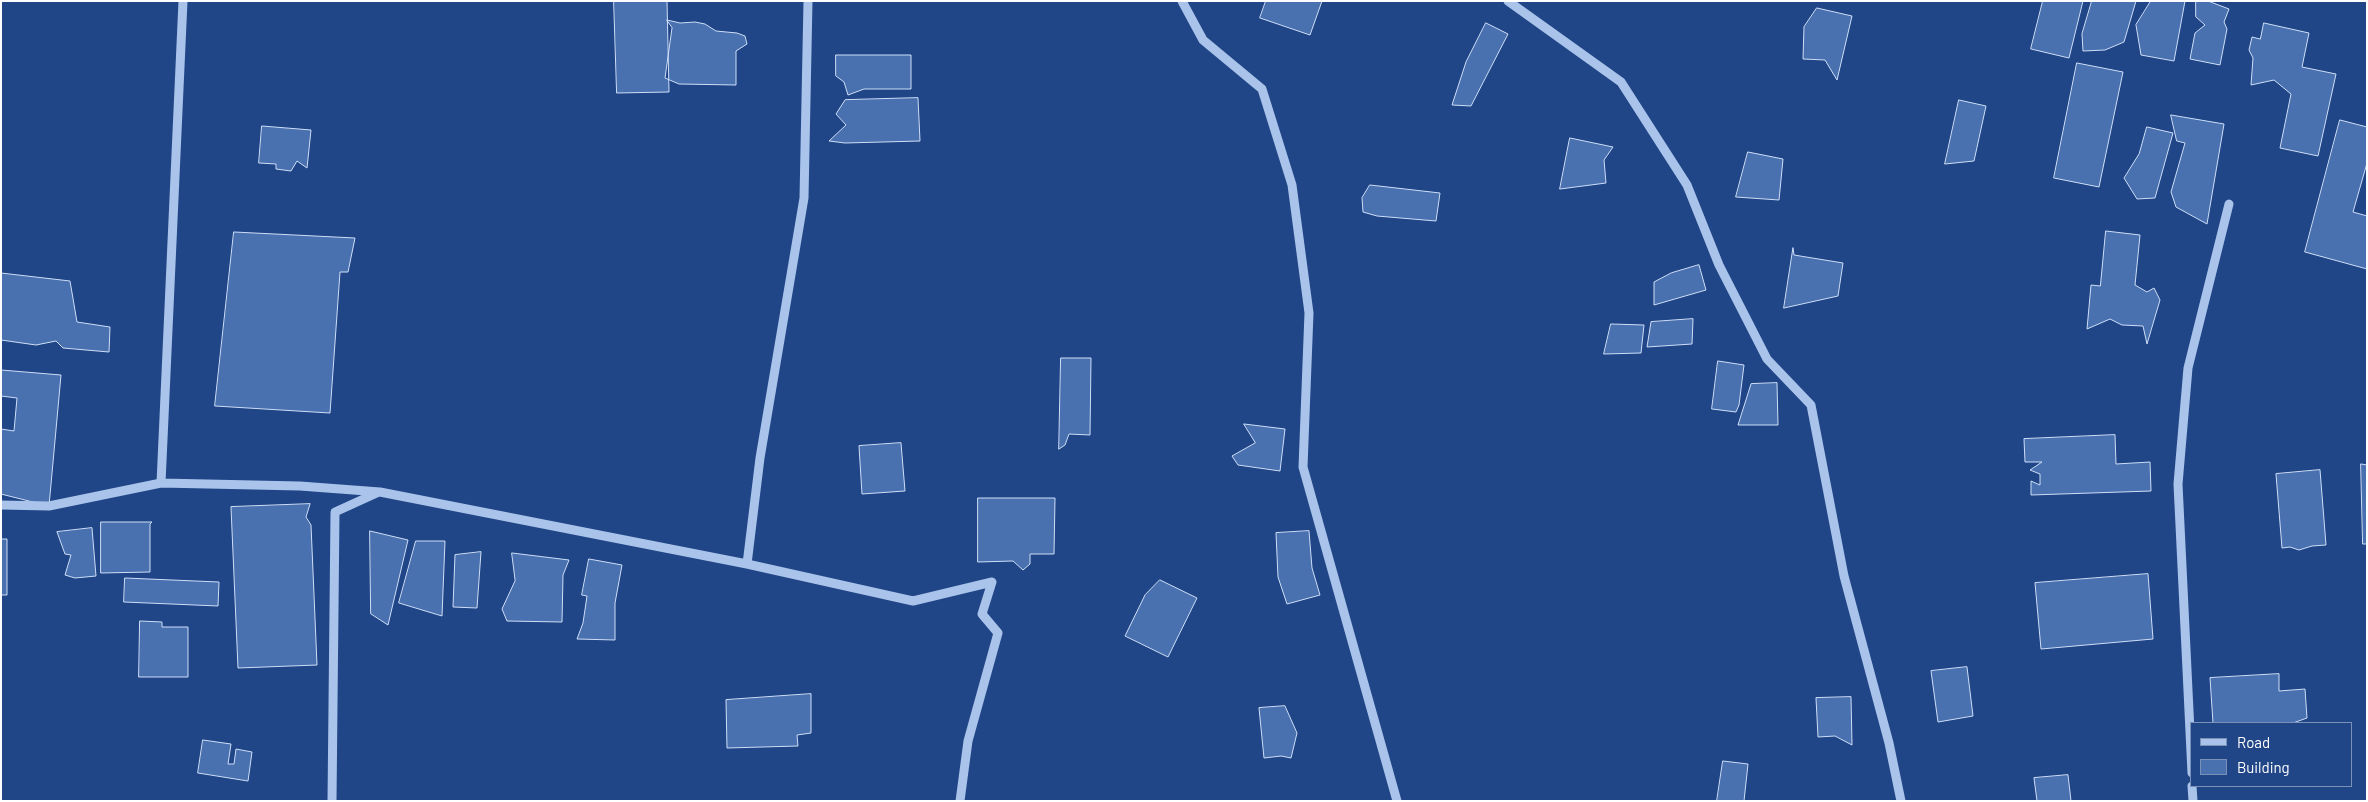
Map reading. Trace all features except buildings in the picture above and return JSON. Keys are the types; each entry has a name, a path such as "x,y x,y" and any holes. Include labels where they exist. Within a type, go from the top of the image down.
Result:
{"street":[{"path":"161,483 183,1"},
{"path":"747,564 760,458 804,198 808,1"},
{"path":"1182,1 1203,40 1262,89 1292,184 1309,313 1303,467 1397,801"},
{"path":"1508,1 1621,82 1687,185 1719,265 1766,359 1811,405 1844,576 1889,743 1901,801"},
{"path":"2190,732 2178,484 2188,368 2229,204"},
{"path":"1,505 49,506 161,483 300,486 380,492 747,564 913,600 992,582 982,614 998,633 968,741 960,801"},
{"path":"332,801 335,512 380,492"},
{"path":"2192,787 2193,801"}]}
